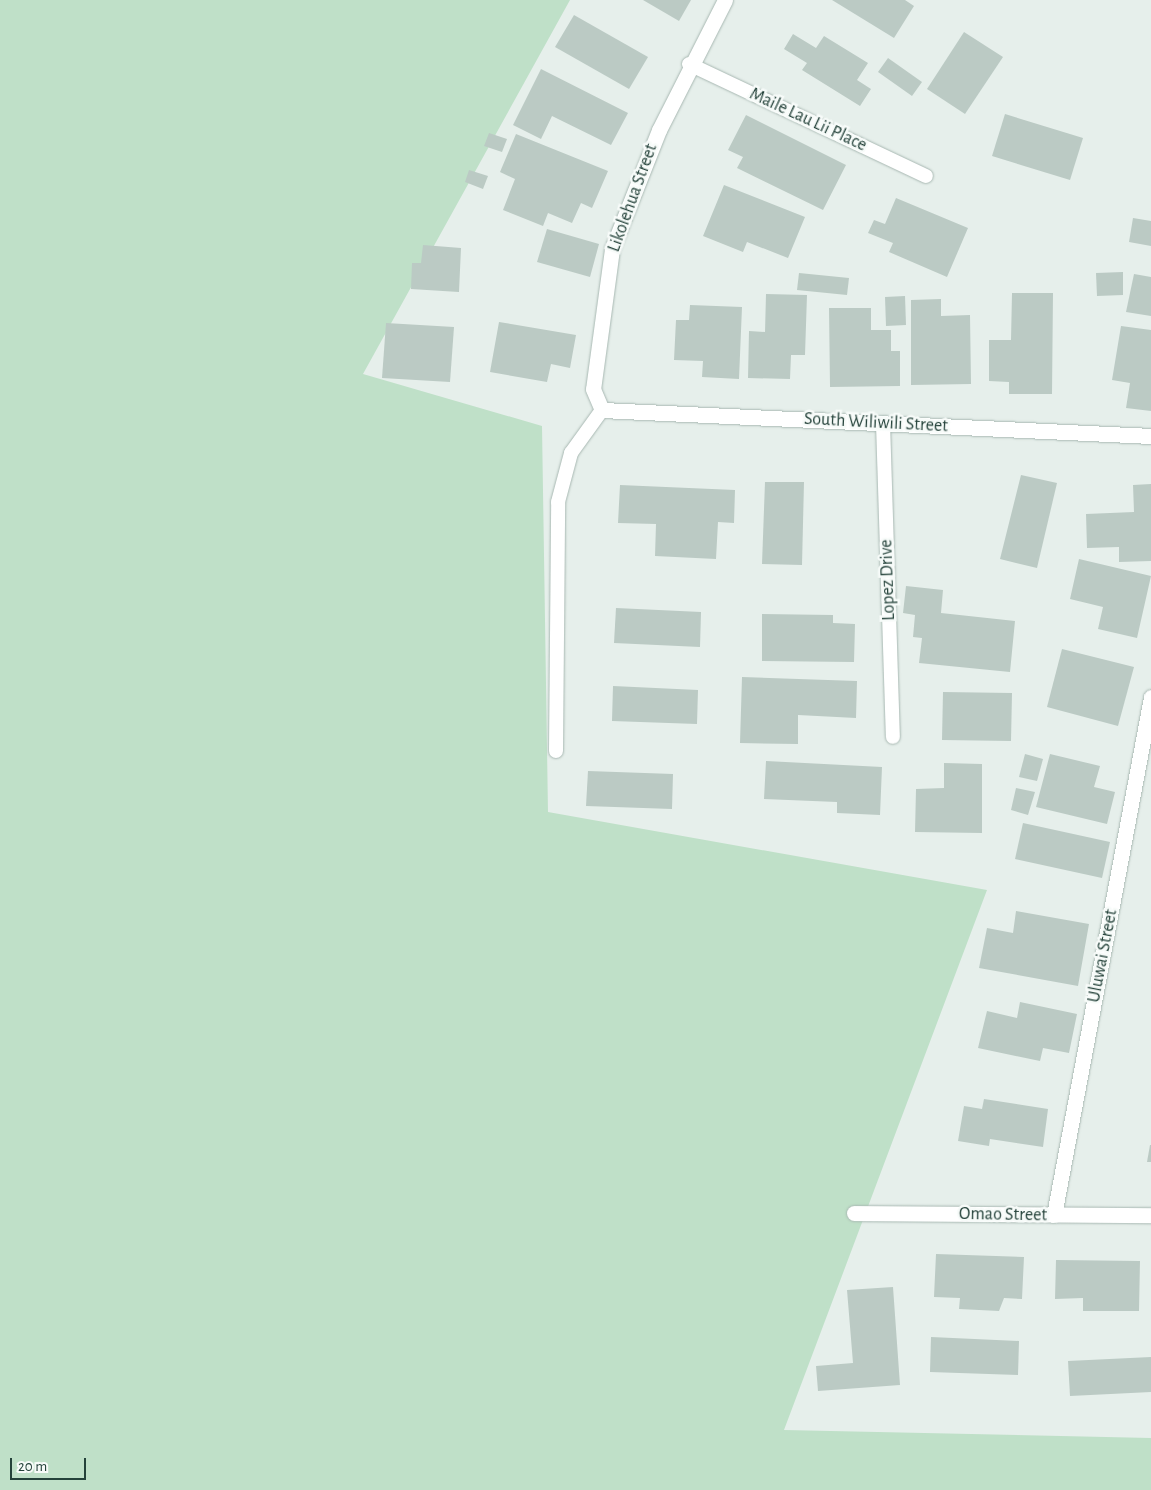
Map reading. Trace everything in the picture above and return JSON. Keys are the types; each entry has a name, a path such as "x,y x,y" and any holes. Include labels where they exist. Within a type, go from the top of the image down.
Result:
{"street":[{"name":"Likolehua Street","path":"602,410 593,389 612,249 640,174 689,64 725,0"},
{"name":"South Wiliwili Street","path":"602,410 1151,436"},
{"name":"Uluwai Street","path":"1054,1215 1151,698"},
{"name":"Omao Street","path":"854,1213 1151,1215"}],"lane":[{"name":"Maile Lau Lii Place","path":"689,64 926,176"},
{"path":"556,751 558,502 571,453 602,410"},
{"name":"Lopez Drive","path":"883,423 893,737"}],"green space":[{"path":"0,0 570,0 363,374 542,426 548,812 987,890 784,1430 1151,1438 1151,1490 0,1490"}],"building":[{"path":"643,0 691,0 679,21"},
{"path":"832,0 905,0 914,6 894,38"},
{"path":"574,15 648,57 629,89 555,47"},
{"path":"964,32 1003,57 965,114 927,89"},
{"path":"793,34 816,48 824,36 868,63 857,80 871,89 860,106 802,70 807,63 784,49"},
{"path":"888,58 922,82 912,96 878,72"},
{"path":"541,69 628,113 611,145 552,116 541,139 513,125"},
{"path":"1005,114 1083,138 1070,180 992,156"},
{"path":"746,115 846,165 823,210 737,168 743,157 728,150"},
{"path":"489,133 507,139 502,152 484,146"},
{"path":"516,134 608,171 592,208 581,203 572,223 548,213 543,226 503,210 515,179 500,172"},
{"path":"469,170 488,176 483,189 465,182"},
{"path":"724,185 805,217 788,258 747,242 743,252 703,236"},
{"path":"896,198 968,228 947,277 889,252 893,243 868,233 874,220 885,224"},
{"path":"1133,218 1151,221 1151,246 1129,242"},
{"path":"547,229 599,244 590,277 537,262"},
{"path":"423,245 461,248 459,292 411,289 412,263 421,263"},
{"path":"1123,272 1123,295 1097,296 1096,273"},
{"path":"799,273 849,278 847,295 797,290"},
{"path":"1134,274 1151,277 1151,316 1126,312"},
{"path":"1012,293 1053,293 1052,394 1009,394 1009,382 989,381 989,340 1011,340"},
{"path":"766,294 807,295 805,355 791,355 790,379 748,378 749,331 765,332"},
{"path":"905,296 906,325 886,326 885,297"},
{"path":"941,299 941,316 970,315 971,384 911,385 911,300"},
{"path":"690,305 742,307 739,379 702,377 703,361 674,360 676,320 689,320"},
{"path":"829,308 871,308 871,330 891,330 891,351 900,351 900,386 830,387"},
{"path":"499,322 576,335 570,368 551,364 547,382 490,372"},
{"path":"386,323 454,327 450,382 382,378"},
{"path":"1121,326 1151,330 1151,411 1126,408 1130,383 1112,380"},
{"path":"1021,475 1057,483 1037,568 1000,559"},
{"path":"765,482 804,482 802,565 762,564"},
{"path":"1151,484 1151,561 1119,562 1119,547 1087,548 1086,514 1134,512 1133,485"},
{"path":"620,485 735,490 734,523 718,522 716,559 655,556 656,524 618,523"},
{"path":"1079,559 1151,576 1137,638 1098,629 1103,607 1070,599"},
{"path":"906,586 943,590 941,613 1015,621 1010,672 919,663 922,638 913,637 915,615 903,613"},
{"path":"616,608 701,612 700,647 614,643"},
{"path":"762,614 833,615 833,623 855,624 854,662 762,661"},
{"path":"1062,649 1134,667 1118,726 1047,707"},
{"path":"742,677 857,681 856,718 798,715 798,744 740,743"},
{"path":"613,686 698,690 697,724 612,721"},
{"path":"943,692 1012,693 1011,741 942,740"},
{"path":"1025,754 1043,759 1037,781 1019,777"},
{"path":"1050,754 1100,766 1094,787 1115,792 1107,824 1036,807"},
{"path":"766,761 882,767 880,815 837,813 837,802 764,799"},
{"path":"944,763 982,764 982,833 915,832 916,789 944,788"},
{"path":"588,771 673,774 672,809 586,806"},
{"path":"1016,788 1035,792 1028,815 1011,810"},
{"path":"1023,823 1110,842 1102,878 1015,859"},
{"path":"1016,911 1089,924 1078,986 979,968 987,928 1013,933"},
{"path":"1020,1002 1077,1014 1069,1053 1043,1048 1040,1061 978,1048 987,1011 1017,1018"},
{"path":"984,1099 1048,1109 1043,1147 990,1139 989,1146 958,1141 964,1106 982,1109"},
{"path":"1150,1145 1151,1162 1147,1162"},
{"path":"936,1254 1024,1257 1022,1299 1004,1298 999,1311 959,1309 960,1298 934,1297"},
{"path":"1056,1260 1140,1261 1139,1311 1083,1311 1083,1298 1055,1299"},
{"path":"893,1287 900,1385 818,1391 816,1366 853,1363 847,1290"},
{"path":"931,1337 1019,1341 1018,1375 930,1372"},
{"path":"1151,1357 1151,1392 1070,1396 1068,1361"}]}
